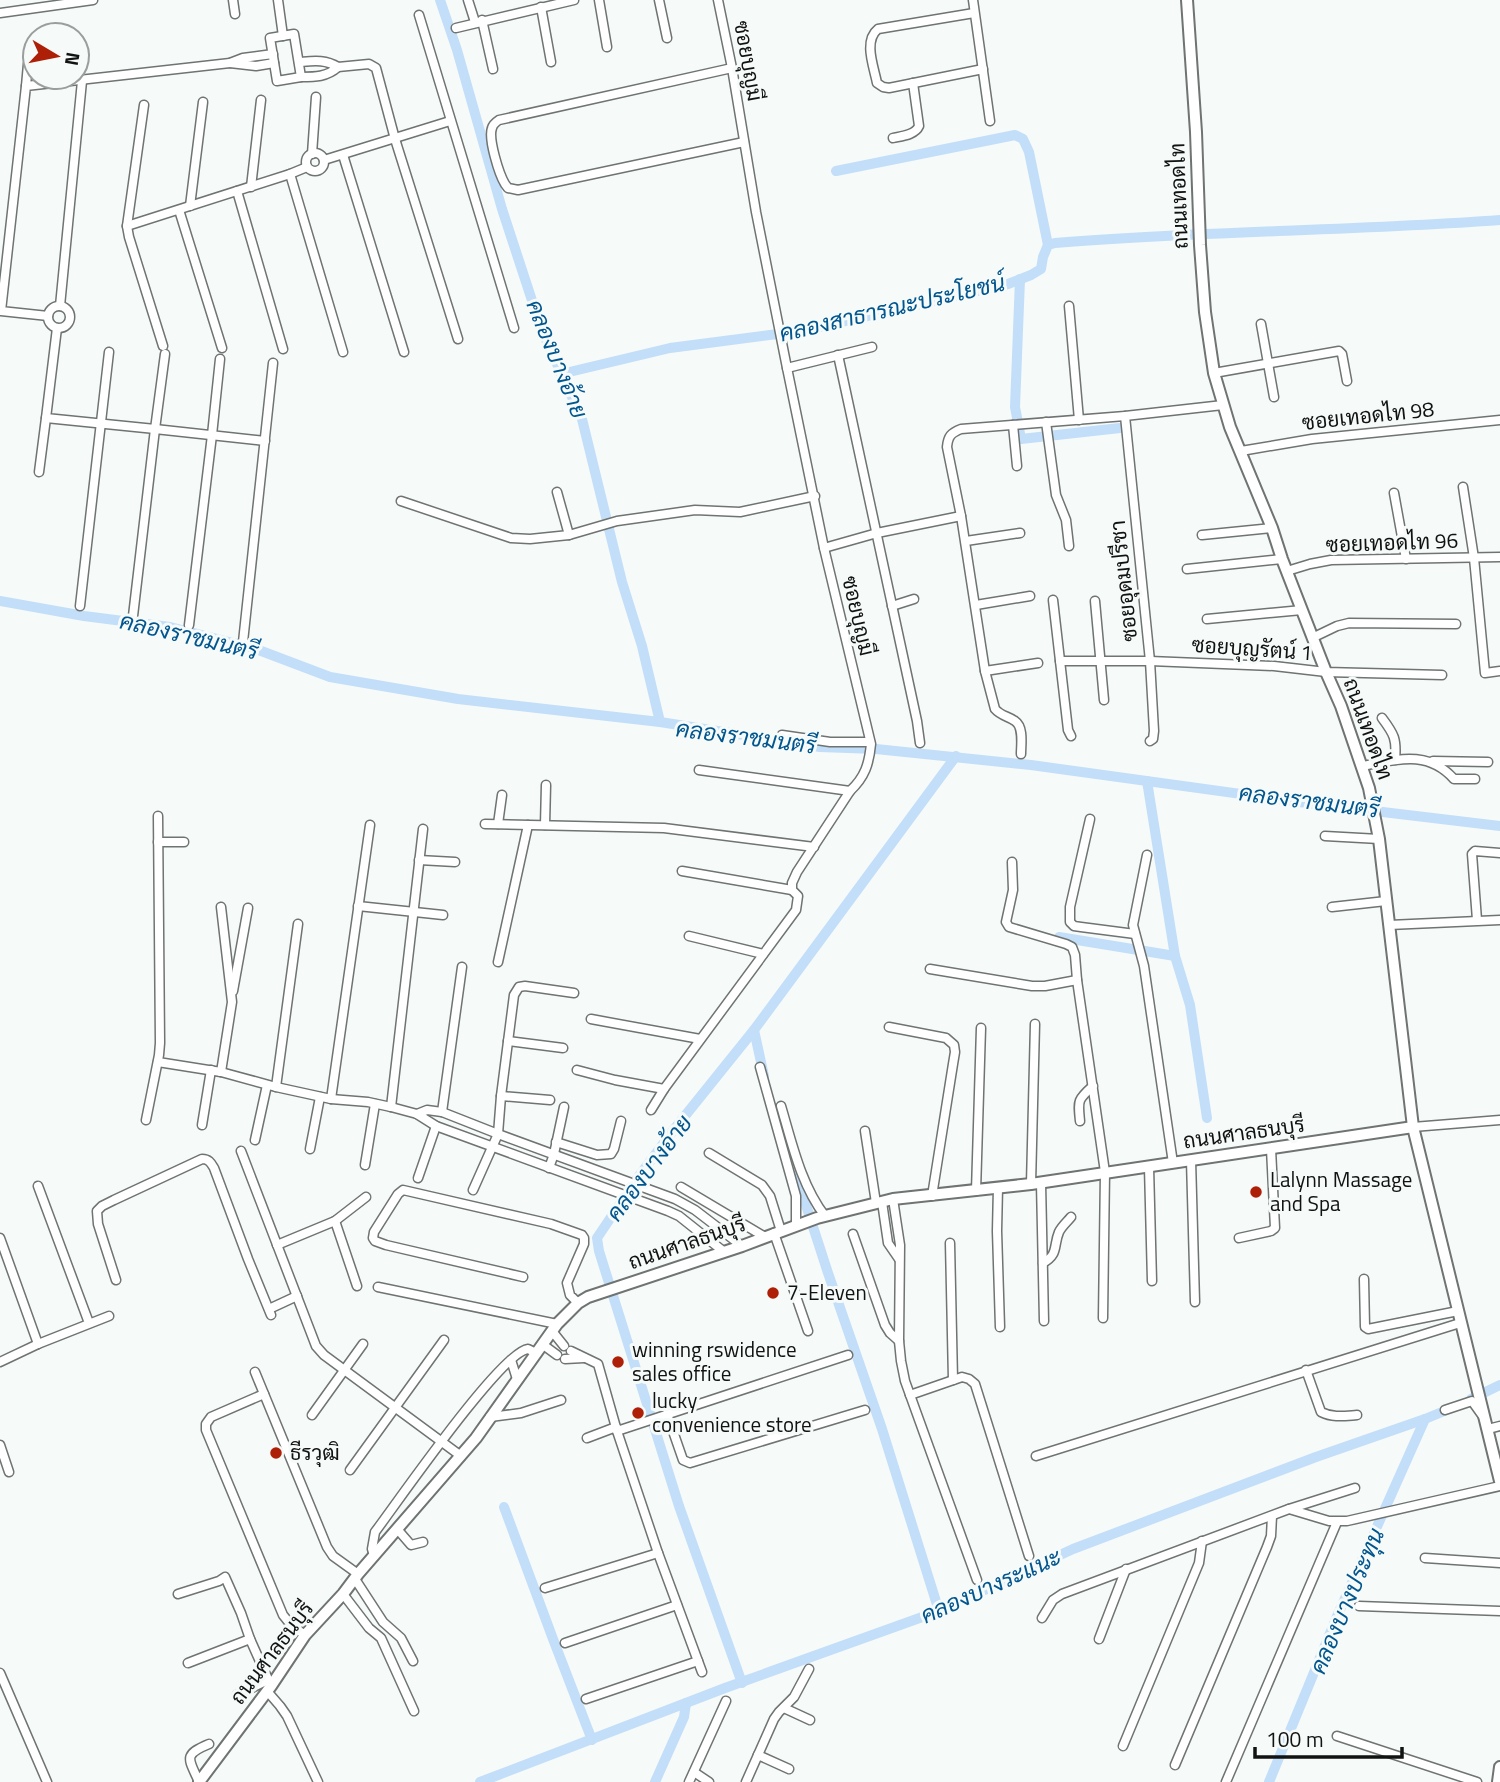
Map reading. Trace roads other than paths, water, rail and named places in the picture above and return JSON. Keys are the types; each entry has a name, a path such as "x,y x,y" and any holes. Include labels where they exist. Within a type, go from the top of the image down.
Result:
{"main road":[{"name":"ถนนเทอดไท","path":"1187,0 1200,245 1205,312 1214,373 1230,427 1341,706 1373,804 1413,1127 1499,1478"},
{"name":"ถนนศาลธนบุรี","path":"199,1782 305,1635 461,1456 555,1327 578,1303 588,1297 742,1246 800,1223 884,1202 1036,1184 1413,1127"},
{"path":"1498,1782 1500,1767"}],"street":[{"path":"0,13 93,0"},
{"path":"233,0 235,13"},
{"path":"278,0 283,36"},
{"path":"468,0 493,69"},
{"path":"456,28 574,0"},
{"path":"599,0 607,47"},
{"path":"659,0 667,37"},
{"name":"ซอยบุญมี","path":"651,1110 796,909 798,896 792,890 792,883 797,872 850,791 861,780 870,760 870,743 824,548 755,212 732,68 718,0"},
{"path":"973,0 990,121"},
{"path":"541,7 551,62"},
{"path":"974,13 878,29 872,33 869,41 877,83 883,87 983,69"},
{"path":"419,15 514,328"},
{"path":"301,77 295,34 270,38 277,81 321,77 332,73 338,67"},
{"path":"230,63 243,58 272,54"},
{"path":"299,62 320,61 338,67 369,64 376,68 395,139 458,339"},
{"path":"91,80 230,63 256,66 274,64"},
{"path":"732,68 499,120 491,129 492,143 505,184 508,188 518,190 744,142"},
{"path":"893,138 918,130 913,83"},
{"path":"25,91 1,311 48,316"},
{"path":"60,306 81,91"},
{"path":"312,154 316,97"},
{"path":"251,187 261,100"},
{"path":"190,206 203,102"},
{"path":"133,616 164,350 127,226 144,104"},
{"path":"324,160 450,121"},
{"path":"312,154 321,155 324,160 322,169 317,172 307,167 307,158 312,154"},
{"path":"343,155 404,352"},
{"path":"127,226 307,167"},
{"path":"290,174 343,352"},
{"path":"236,191 283,349"},
{"path":"179,210 222,348"},
{"path":"60,306 67,309 70,319 67,325 57,328 51,325 48,316 54,308 60,306"},
{"path":"1069,306 1079,420"},
{"path":"1261,324 1274,397"},
{"path":"39,472 57,328"},
{"path":"787,368 872,347"},
{"path":"1214,373 1339,351 1348,382"},
{"path":"80,606 109,352"},
{"path":"838,355 920,743"},
{"path":"189,625 220,359"},
{"path":"243,642 272,363"},
{"path":"1021,754 1018,724 995,709 985,671 966,541 947,447 948,436 961,429 1223,405"},
{"name":"ซอยอุดมปรีชา","path":"1125,416 1150,661 1154,731 1153,739 1150,740"},
{"path":"46,418 265,441"},
{"name":"ซอยเทอดไท 98","path":"1241,451 1300,441 1500,420"},
{"path":"1046,422 1056,495 1066,520 1069,546"},
{"path":"1013,425 1017,466"},
{"path":"1463,486 1474,558 1485,673 1500,671"},
{"path":"557,492 569,535"},
{"path":"1394,493 1406,559"},
{"path":"401,501 511,538 530,539 569,535 617,521 695,510 740,512 815,496"},
{"path":"824,548 877,533 961,516"},
{"path":"1202,535 1272,528"},
{"path":"966,541 1020,533"},
{"name":"ซอยเทอดไท 96","path":"1287,571 1331,560 1500,557"},
{"path":"1187,569 1282,559"},
{"path":"976,605 1030,596"},
{"path":"892,606 914,599"},
{"path":"1053,600 1071,736"},
{"path":"1095,601 1104,700"},
{"path":"1207,619 1302,610"},
{"path":"1312,638 1343,624 1456,624"},
{"name":"ซอยบุญรัตน์ 1","path":"1060,660 1150,661 1274,666 1326,672 1442,675"},
{"path":"985,671 1038,663"},
{"path":"1382,718 1394,733 1395,760"},
{"path":"782,735 830,742 870,743"},
{"path":"1362,766 1421,759 1488,762"},
{"path":"1430,761 1454,779 1475,779"},
{"path":"699,770 850,791"},
{"path":"545,825 546,785"},
{"path":"498,824 502,795"},
{"path":"146,1120 160,1043 159,816"},
{"path":"1090,820 1070,907 1070,922 1074,926 1135,934"},
{"path":"485,824 664,828 814,847"},
{"path":"331,1099 370,825"},
{"path":"498,962 528,825"},
{"path":"391,1107 423,829"},
{"path":"1325,836 1379,839"},
{"path":"158,842 184,842"},
{"path":"1477,920 1472,854 1479,850 1500,853"},
{"path":"1147,855 1133,919 1148,992 1173,1163"},
{"path":"419,860 455,862"},
{"path":"1012,862 1012,900 1006,922 1009,927 1072,947 1076,955 1077,980 1105,1172 1103,1318"},
{"path":"682,871 792,890"},
{"path":"1332,907 1386,901"},
{"path":"358,906 443,915"},
{"path":"221,907 232,1002"},
{"path":"221,1072 248,908"},
{"path":"1389,925 1500,920"},
{"path":"276,1087 298,924"},
{"path":"689,936 763,954"},
{"path":"442,1112 462,967"},
{"path":"930,969 1032,986 1077,980"},
{"path":"473,1190 498,1134 514,995 519,987 525,986 574,993"},
{"path":"591,1019 700,1039"},
{"path":"1035,1024 1036,1184 1043,1263 1044,1321"},
{"path":"889,1027 946,1038 954,1045 932,1196"},
{"path":"976,1191 981,1028"},
{"path":"508,1041 563,1048"},
{"path":"158,1062 221,1072 320,1097 375,1104 417,1114 436,1126 668,1211 679,1216 723,1251"},
{"path":"760,1067 794,1187 800,1223"},
{"path":"202,1125 211,1070"},
{"path":"577,1070 664,1089"},
{"path":"255,1140 267,1085"},
{"path":"1080,1121 1079,1099 1093,1086"},
{"path":"501,1096 550,1100"},
{"path":"310,1149 320,1097"},
{"path":"365,1165 375,1104"},
{"path":"782,1106 805,1181 821,1217"},
{"path":"549,1168 564,1107"},
{"path":"417,1114 427,1110 442,1112 675,1199 742,1246"},
{"path":"1413,1127 1500,1120"},
{"path":"556,1142 597,1155 611,1154 621,1121"},
{"path":"418,1178 436,1126"},
{"path":"865,1131 884,1202 900,1245 901,1361 977,1580"},
{"path":"1239,1238 1275,1228 1271,1149"},
{"path":"241,1151 316,1346 345,1371 461,1456"},
{"path":"709,1153 762,1185 770,1196 773,1234 808,1331"},
{"path":"116,1280 98,1224 97,1211 114,1200 206,1159 214,1168 270,1312 296,1296"},
{"path":"1191,1160 1195,1302"},
{"path":"1149,1167 1153,1281"},
{"path":"38,1186 89,1324"},
{"path":"681,1187 773,1234"},
{"path":"998,1187 1000,1327"},
{"path":"523,1277 386,1245 375,1241 374,1232 402,1190 551,1224 582,1235 584,1244 568,1283 570,1295 578,1303"},
{"path":"277,1245 335,1221 366,1197"},
{"path":"679,1216 687,1206"},
{"path":"1043,1263 1054,1254 1059,1233 1071,1217"},
{"path":"335,1221 357,1286"},
{"path":"853,1234 885,1325 899,1341"},
{"path":"0,1238 38,1344"},
{"path":"950,1243 953,1380"},
{"path":"1364,1279 1365,1327 1368,1329 1459,1317"},
{"path":"379,1287 555,1327 564,1353"},
{"path":"0,1362 109,1315"},
{"path":"1036,1456 1306,1370 1459,1317"},
{"path":"350,1470 444,1340"},
{"path":"312,1415 363,1344"},
{"path":"374,1556 372,1549 375,1532 491,1379 511,1360 524,1349 539,1349 584,1358 598,1364 616,1429 702,1672"},
{"path":"587,1438 848,1355"},
{"path":"511,1360 517,1379"},
{"path":"1306,1370 1321,1412 1329,1416 1357,1415"},
{"path":"255,1372 327,1547 333,1556 357,1577 383,1622 401,1638 413,1661"},
{"path":"911,1395 962,1377 969,1378 975,1384 1029,1556"},
{"path":"264,1394 211,1417 206,1424 206,1430 283,1615 305,1635"},
{"path":"490,1417 521,1413 561,1400"},
{"path":"1445,1410 1472,1401 1487,1424 1500,1426"},
{"path":"667,1414 683,1460 690,1463 865,1410"},
{"path":"0,1445 9,1472"},
{"path":"1289,1509 1336,1522 1415,1506 1499,1478"},
{"path":"1042,1618 1056,1597 1289,1509 1355,1488"},
{"path":"1175,1765 1270,1541 1272,1516"},
{"path":"1226,1782 1336,1522"},
{"path":"398,1530 411,1545 424,1542"},
{"path":"1123,1746 1199,1563 1202,1541"},
{"path":"545,1588 658,1553"},
{"path":"1425,1558 1500,1563"},
{"path":"1099,1639 1126,1569"},
{"path":"178,1594 225,1577 269,1686 287,1716 318,1782"},
{"path":"343,1594 369,1628 381,1638 414,1712"},
{"path":"565,1643 677,1605"},
{"path":"1359,1606 1500,1611"},
{"path":"188,1663 250,1639"},
{"path":"586,1699 698,1661"},
{"path":"746,1782 774,1720 798,1691 809,1669"},
{"path":"0,1673 47,1782"},
{"path":"237,1695 269,1686"},
{"path":"689,1782 726,1701"},
{"path":"784,1707 810,1720"},
{"path":"1337,1736 1477,1782"},
{"path":"199,1782 190,1756 193,1751 209,1744"},
{"path":"758,1755 789,1769"},
{"path":"694,1772 709,1782"}],"waterway":[{"name":"คลองบางอ้าย","path":"440,0 502,209 542,331 582,419 660,722"},
{"path":"836,171 1015,135 1023,139 1029,152 1048,245"},
{"name":"คลองสาธารณะประโยชน์","path":"561,374 670,348 801,331 1008,284 1041,269 1048,245 1055,243 1500,220"},
{"path":"1020,279 1015,407 1021,439 1120,428"},
{"name":"คลองราชมนตรี","path":"0,601 84,616 170,627 256,649 330,677 458,699 660,722 820,747 876,749 1031,765 1299,802 1500,826"},
{"name":"คลองบางอ้าย","path":"742,1683 679,1506 597,1238 636,1180 754,1030 956,756"},
{"path":"1147,781 1175,956 1190,1005 1207,1118"},
{"path":"1059,937 1175,956"},
{"path":"754,1030 764,1076"},
{"path":"781,1128 882,1429 939,1611"},
{"name":"คลองบางระแนะ","path":"1471,1399 1500,1385"},
{"name":"คลองบางระแนะ","path":"480,1782 725,1688 939,1611 1073,1549 1454,1407"},
{"name":"คลองบางประทุน","path":"1269,1782 1338,1614 1425,1419"},
{"path":"504,1507 592,1740"},
{"path":"655,1782 684,1717 686,1703"}],"place":[{"name":"Lalynn Massage and Spa","path":"1256,1192"},
{"name":"7-Eleven","path":"773,1293"},
{"name":"winning rswidence sales office","path":"618,1362"},
{"name":"lucky convenience store","path":"638,1413"},
{"name":"ธีรวุฒิ","path":"276,1453"}]}
